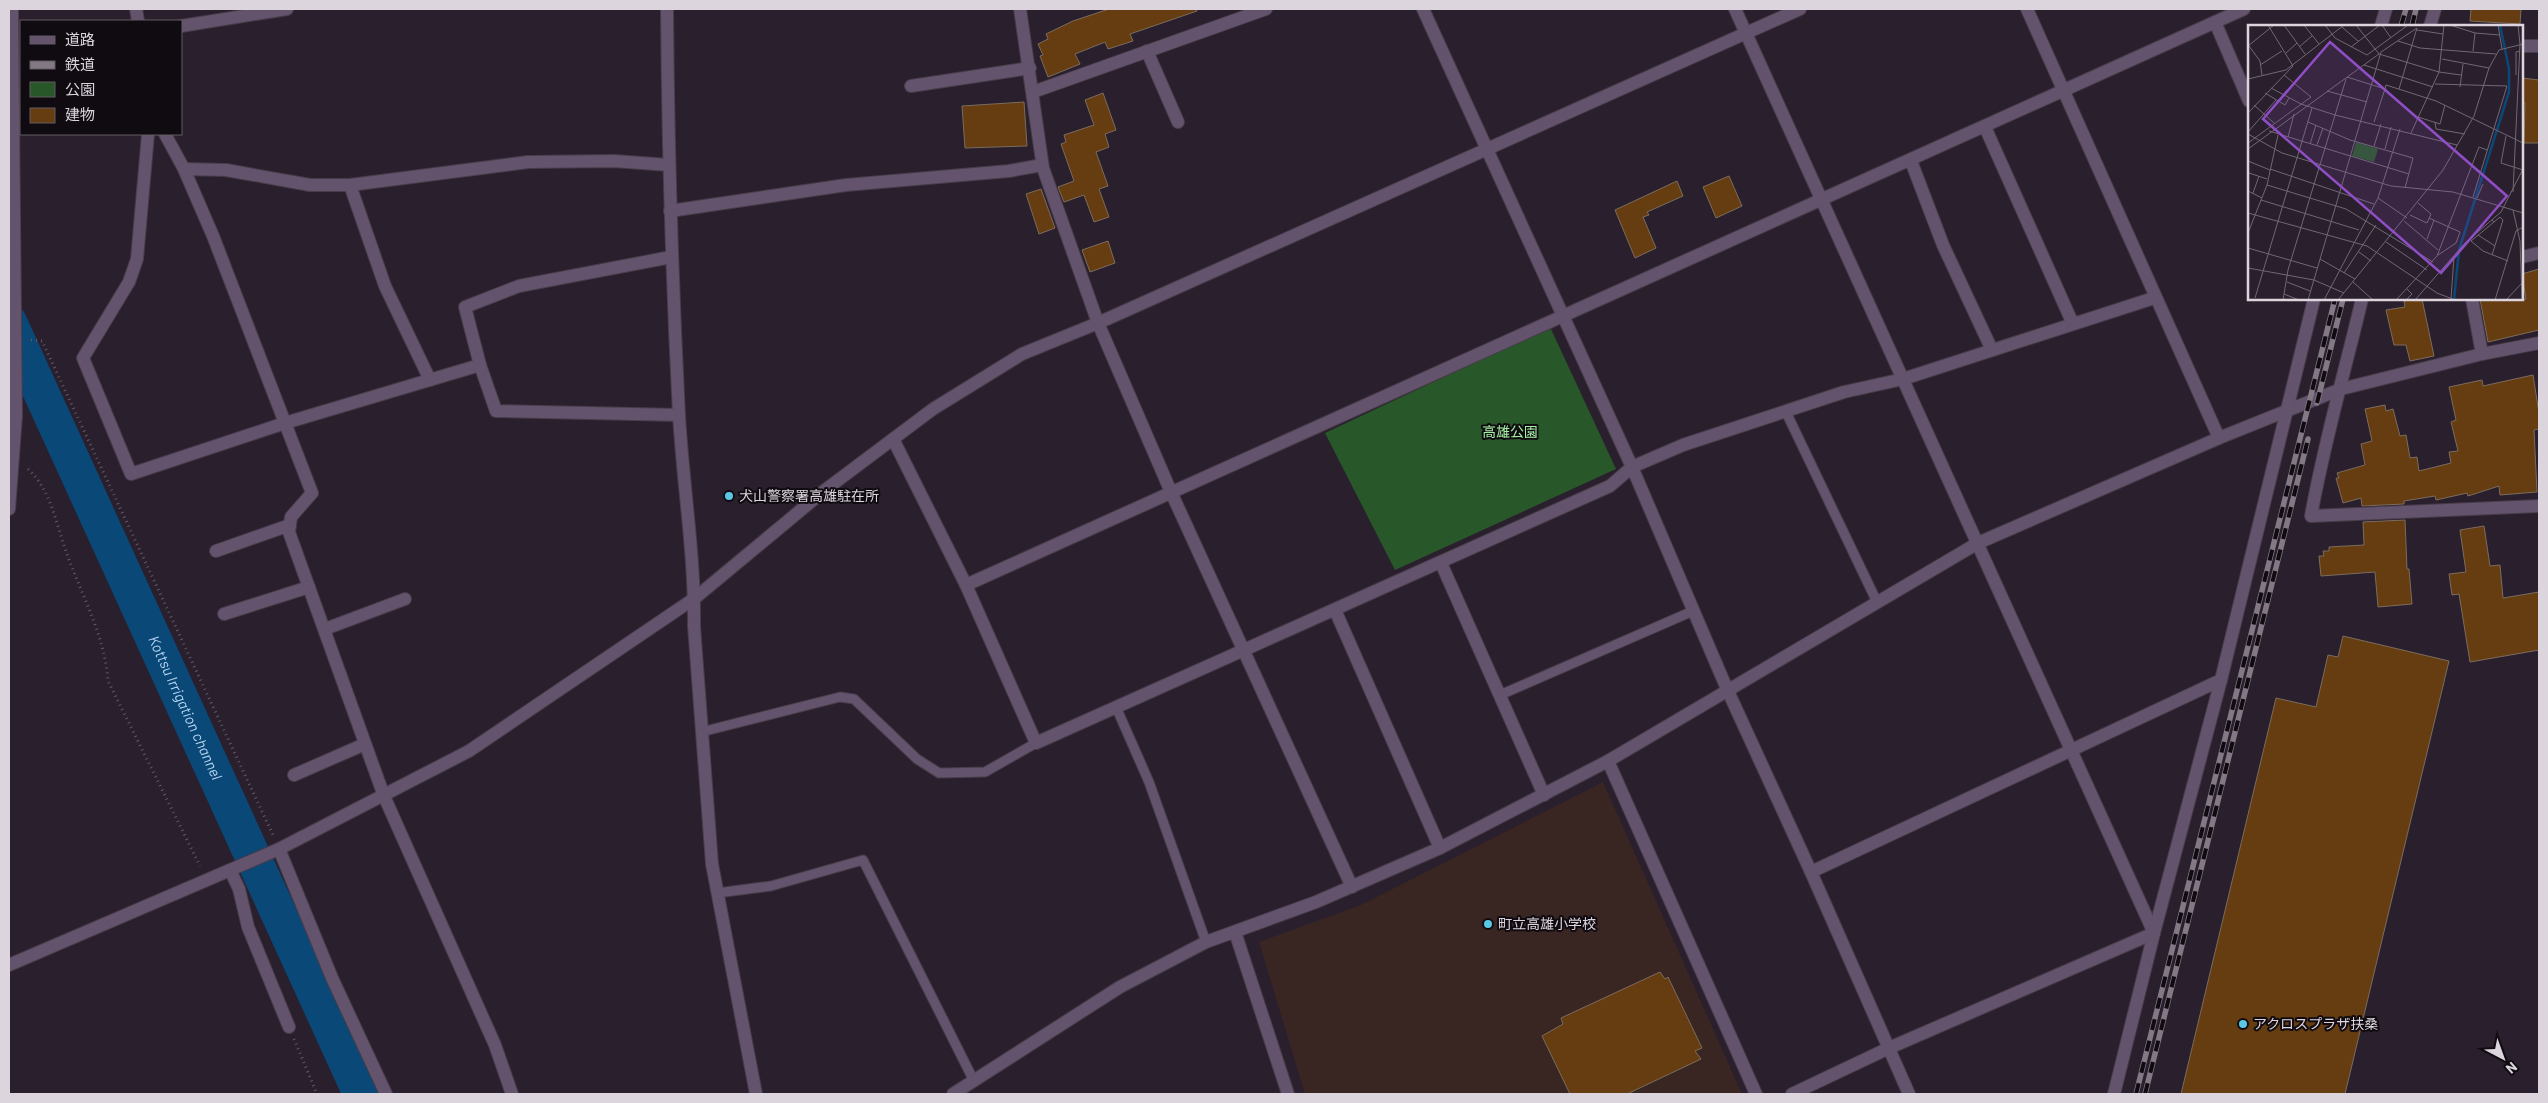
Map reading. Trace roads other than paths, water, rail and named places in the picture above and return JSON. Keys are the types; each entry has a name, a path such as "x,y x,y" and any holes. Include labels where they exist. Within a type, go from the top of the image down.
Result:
{"street":[{"path":"9,509 16,416 15,287 12,231 12,9"},
{"path":"182,26 287,9"},
{"path":"667,9 671,257 680,415 695,598 694,626 701,732 712,864 756,1094"},
{"path":"1020,9 1030,68 1042,165 1098,323 1242,651 1352,887"},
{"path":"1033,92 1266,9"},
{"path":"1423,9 1632,467 1727,689 1811,872 1909,1094"},
{"path":"1735,9 2154,933"},
{"path":"9,965 279,849 469,751 695,598 825,490 933,409 1022,354 1098,323 1485,148 1800,9"},
{"path":"2027,9 2154,298 2219,438"},
{"path":"966,585 1822,199 1911,161 2244,9"},
{"path":"2381,25 2386,9"},
{"path":"2430,25 2435,9"},
{"path":"2215,22 2248,99"},
{"path":"2523,46 2539,46"},
{"path":"1147,51 1178,122"},
{"path":"911,86 1030,68"},
{"path":"1985,127 2073,324"},
{"path":"148,135 137,259 129,282 83,358 131,474 285,423 480,365"},
{"path":"166,135 184,169 312,493 291,517 289,532 365,744 384,796 495,1045 512,1094"},
{"path":"184,169 226,170 310,185 350,185 528,162 614,161 669,165"},
{"path":"1911,161 1943,245 1992,350"},
{"path":"670,211 846,185 1009,171 1042,165"},
{"path":"350,185 385,286 430,380"},
{"path":"2523,257 2539,253"},
{"path":"671,257 519,286 465,307 480,365 496,410 680,415"},
{"path":"893,439 966,585 1036,743 1610,486 1632,467 1683,445 1844,392 1903,379 2154,298"},
{"path":"2114,1094 2154,933 2221,680 2314,300"},
{"path":"2362,300 2341,389 2322,453 2311,516 2539,506"},
{"path":"2472,300 2482,354"},
{"path":"953,1094 1120,987 1206,942 1352,887 1440,848 1608,761 1727,689 1978,543 2219,438 2341,389 2482,354 2539,343"},
{"path":"216,551 290,525"},
{"path":"1441,563 1544,794"},
{"path":"224,614 309,586"},
{"path":"325,629 405,599"},
{"path":"1335,610 1440,848"},
{"path":"1811,872 2221,680"},
{"path":"294,775 365,744"},
{"path":"1608,761 1756,1094"},
{"path":"279,849 332,978 386,1094"},
{"path":"233,869 248,927 289,1027"},
{"path":"1235,932 1288,1094"},
{"path":"1792,1094 1889,1048 2154,933"}],"lane":[{"path":"1786,412 1877,602"},
{"path":"1500,694 1694,611"},
{"path":"701,732 840,697 854,699 917,759 939,773 985,772 1036,743"},
{"path":"1116,707 1149,782 1206,942"},
{"path":"717,893 771,886 863,860 974,1081"}],"waterway":[{"name":"Kottsu Irrigation channel","path":"9,322 361,1094"}],"railway":[{"path":"2401,25 2406,9"},
{"path":"2412,25 2416,9"},
{"path":"2136,1094 2335,300"},
{"path":"2317,403 2343,300"},
{"path":"2145,1094 2308,439"}],"place":[{"name":"犬山警察署高雄駐在所","path":"729,496"},
{"name":"町立高雄小学校","path":"1488,924"},
{"name":"アクロスプラザ扶桑","path":"2243,1024"}],"park label":[{"name":"高雄公園","path":"1510,432"}]}
